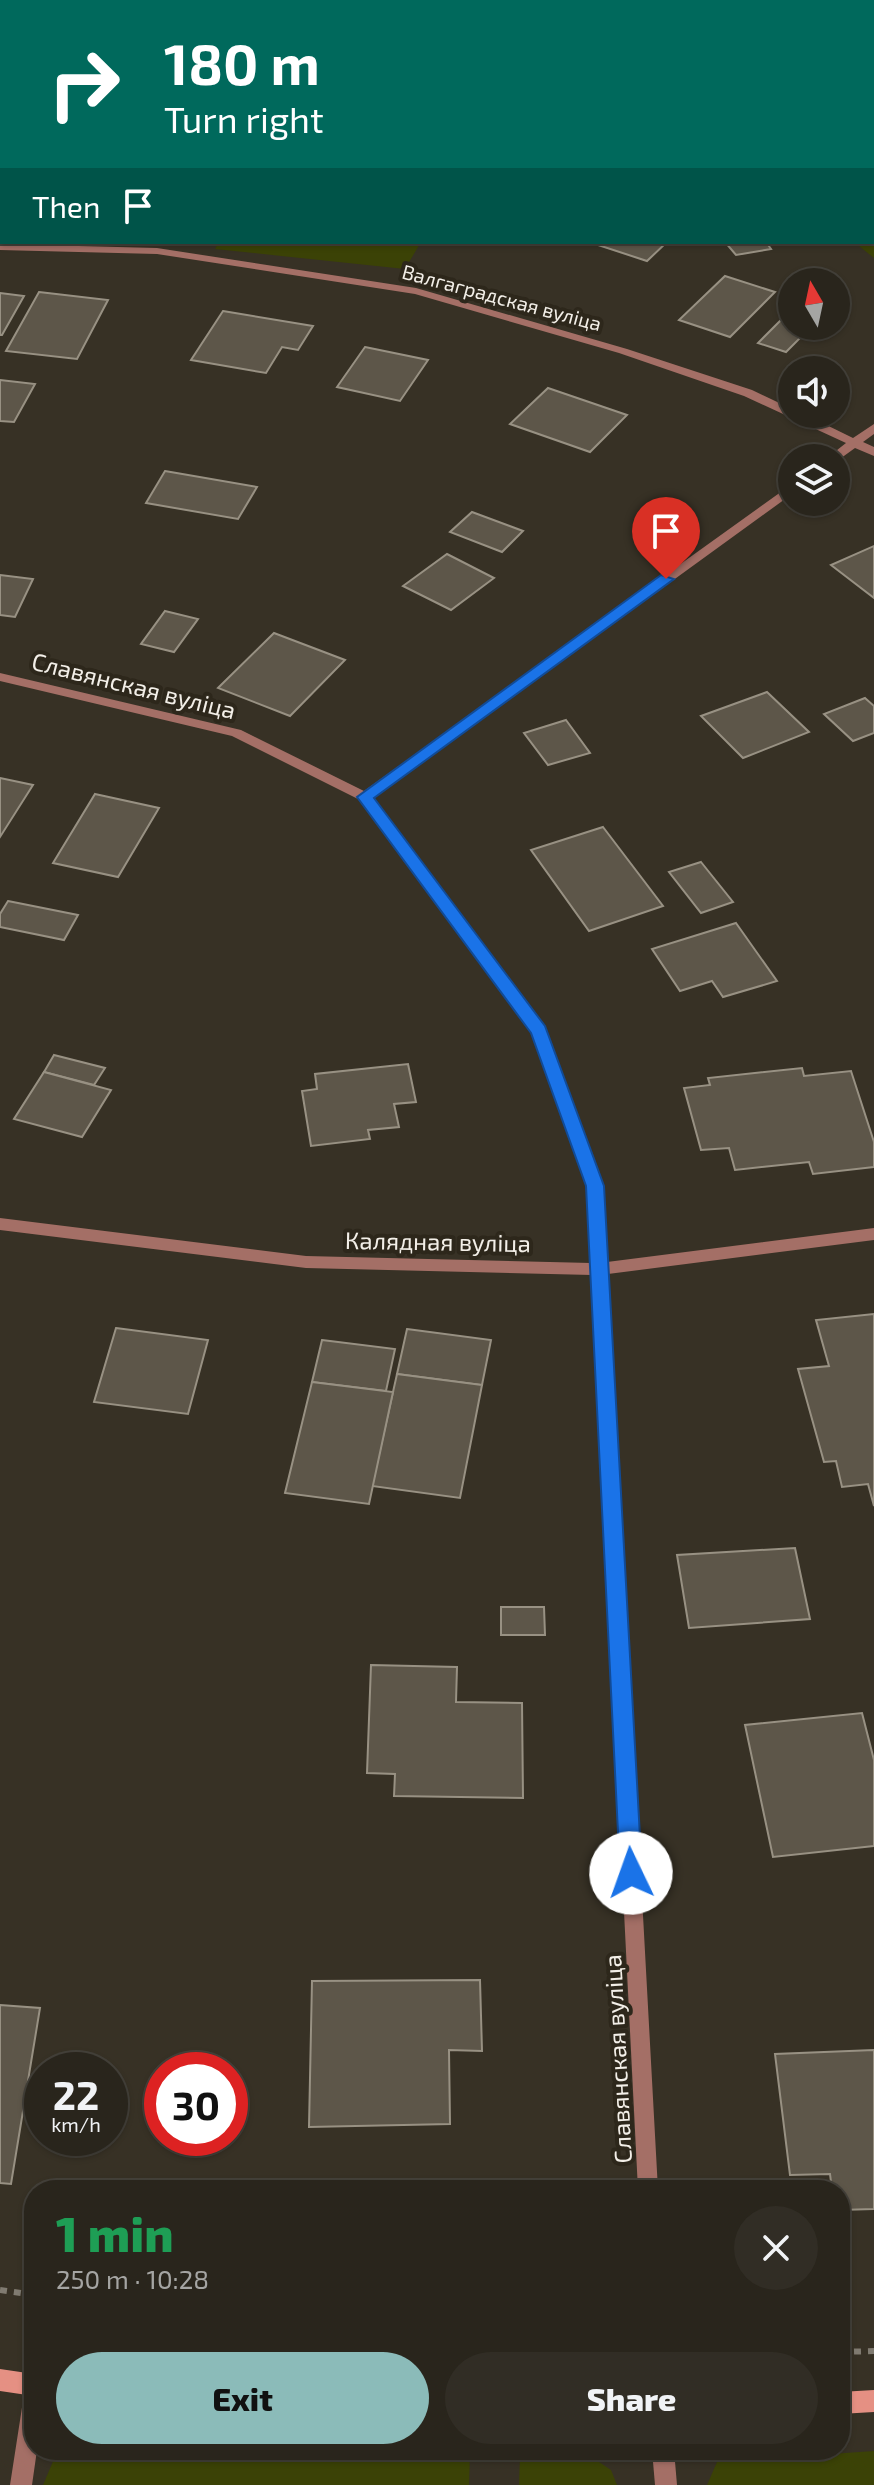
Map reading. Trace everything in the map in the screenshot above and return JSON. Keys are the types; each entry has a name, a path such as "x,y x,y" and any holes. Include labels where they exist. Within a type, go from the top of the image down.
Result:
{"street":[{"name":"Валгаградская вуліца","path":"0,247 160,246 416,291 623,351 748,393 778,407"},
{"name":"Валгаградская вуліца","path":"826,428 874,452"},
{"path":"850,445 874,428"},
{"path":"365,797 778,498"},
{"name":"Славянская вуліца","path":"0,677 236,733 365,797 539,1031 595,1186 647,2180"},
{"name":"Калядная вуліца","path":"0,1224 306,1262 598,1269 874,1234"},
{"path":"0,2380 24,2384"},
{"path":"850,2402 874,2401"},
{"path":"21,2485 25,2460"},
{"path":"664,2460 666,2485"}],"path":[{"path":"0,2290 24,2294"},
{"path":"850,2352 874,2351"}],"green space":[{"path":"218,244 420,244 405,269 215,249"},
{"path":"856,244 874,244 874,258"},
{"path":"874,2451 874,2485 707,2485 717,2462 850,2460 850,2453"},
{"path":"54,2460 470,2460 469,2485 43,2485"},
{"path":"520,2460 596,2460 611,2470 617,2485 519,2485"}],"building":[{"path":"595,244 665,244 647,261"},
{"path":"727,244 767,244 771,249 736,255"},
{"path":"725,276 775,292 730,337 679,320"},
{"path":"39,292 108,300 77,359 6,351"},
{"path":"0,293 24,296 2,335 0,335"},
{"path":"223,311 313,326 298,350 282,347 266,373 191,360"},
{"path":"778,323 778,340 798,340 786,352 758,343"},
{"path":"365,347 428,360 400,401 337,387"},
{"path":"0,380 35,384 14,422 0,421"},
{"path":"548,388 627,415 590,452 510,424"},
{"path":"165,471 257,487 238,519 146,503"},
{"path":"472,512 523,531 502,552 450,532"},
{"path":"874,546 874,598 831,565"},
{"path":"447,554 494,578 451,610 403,586"},
{"path":"0,575 33,579 15,617 0,615"},
{"path":"165,611 198,619 174,652 141,644"},
{"path":"274,633 345,660 290,716 218,688"},
{"path":"767,692 809,732 743,758 701,716"},
{"path":"865,698 874,706 874,733 853,741 824,714"},
{"path":"566,720 590,753 548,765 524,733"},
{"path":"0,778 33,785 0,837"},
{"path":"95,794 159,808 118,877 53,863"},
{"path":"603,827 663,906 589,931 531,850"},
{"path":"701,862 733,902 701,913 669,872"},
{"path":"8,901 78,915 64,940 0,927 0,914"},
{"path":"736,923 777,981 723,997 712,981 680,991 652,949"},
{"path":"54,1055 105,1068 94,1085 44,1072"},
{"path":"408,1064 416,1102 394,1104 399,1127 368,1130 370,1139 311,1146 302,1091 317,1089 315,1074"},
{"path":"802,1068 804,1076 851,1071 874,1142 874,1167 813,1174 809,1162 735,1170 729,1148 701,1150 684,1088 710,1085 708,1078"},
{"path":"44,1072 111,1090 82,1137 14,1119"},
{"path":"874,1314 874,1506 868,1484 842,1487 836,1461 824,1462 798,1369 829,1366 816,1320"},
{"path":"116,1328 208,1340 188,1414 94,1402"},
{"path":"407,1329 491,1340 482,1385 397,1374"},
{"path":"322,1340 395,1349 386,1391 312,1382"},
{"path":"397,1374 482,1385 460,1498 372,1486"},
{"path":"312,1382 393,1392 369,1504 285,1493"},
{"path":"795,1548 810,1619 689,1628 677,1555"},
{"path":"501,1607 544,1607 545,1635 501,1635"},
{"path":"371,1665 457,1667 456,1702 522,1703 523,1798 394,1796 395,1774 367,1773"},
{"path":"862,1713 874,1760 874,1846 773,1857 745,1725"},
{"path":"480,1980 482,2051 449,2050 450,2124 309,2127 312,1981"},
{"path":"0,2005 40,2008 33,2052 24,2052 24,2105 11,2184 0,2183"},
{"path":"874,2050 874,2209 850,2210 850,2180 831,2180 830,2174 790,2175 775,2054"}],"route":[{"path":"631,1873 595,1186 539,1031 365,797 666,579"}]}
